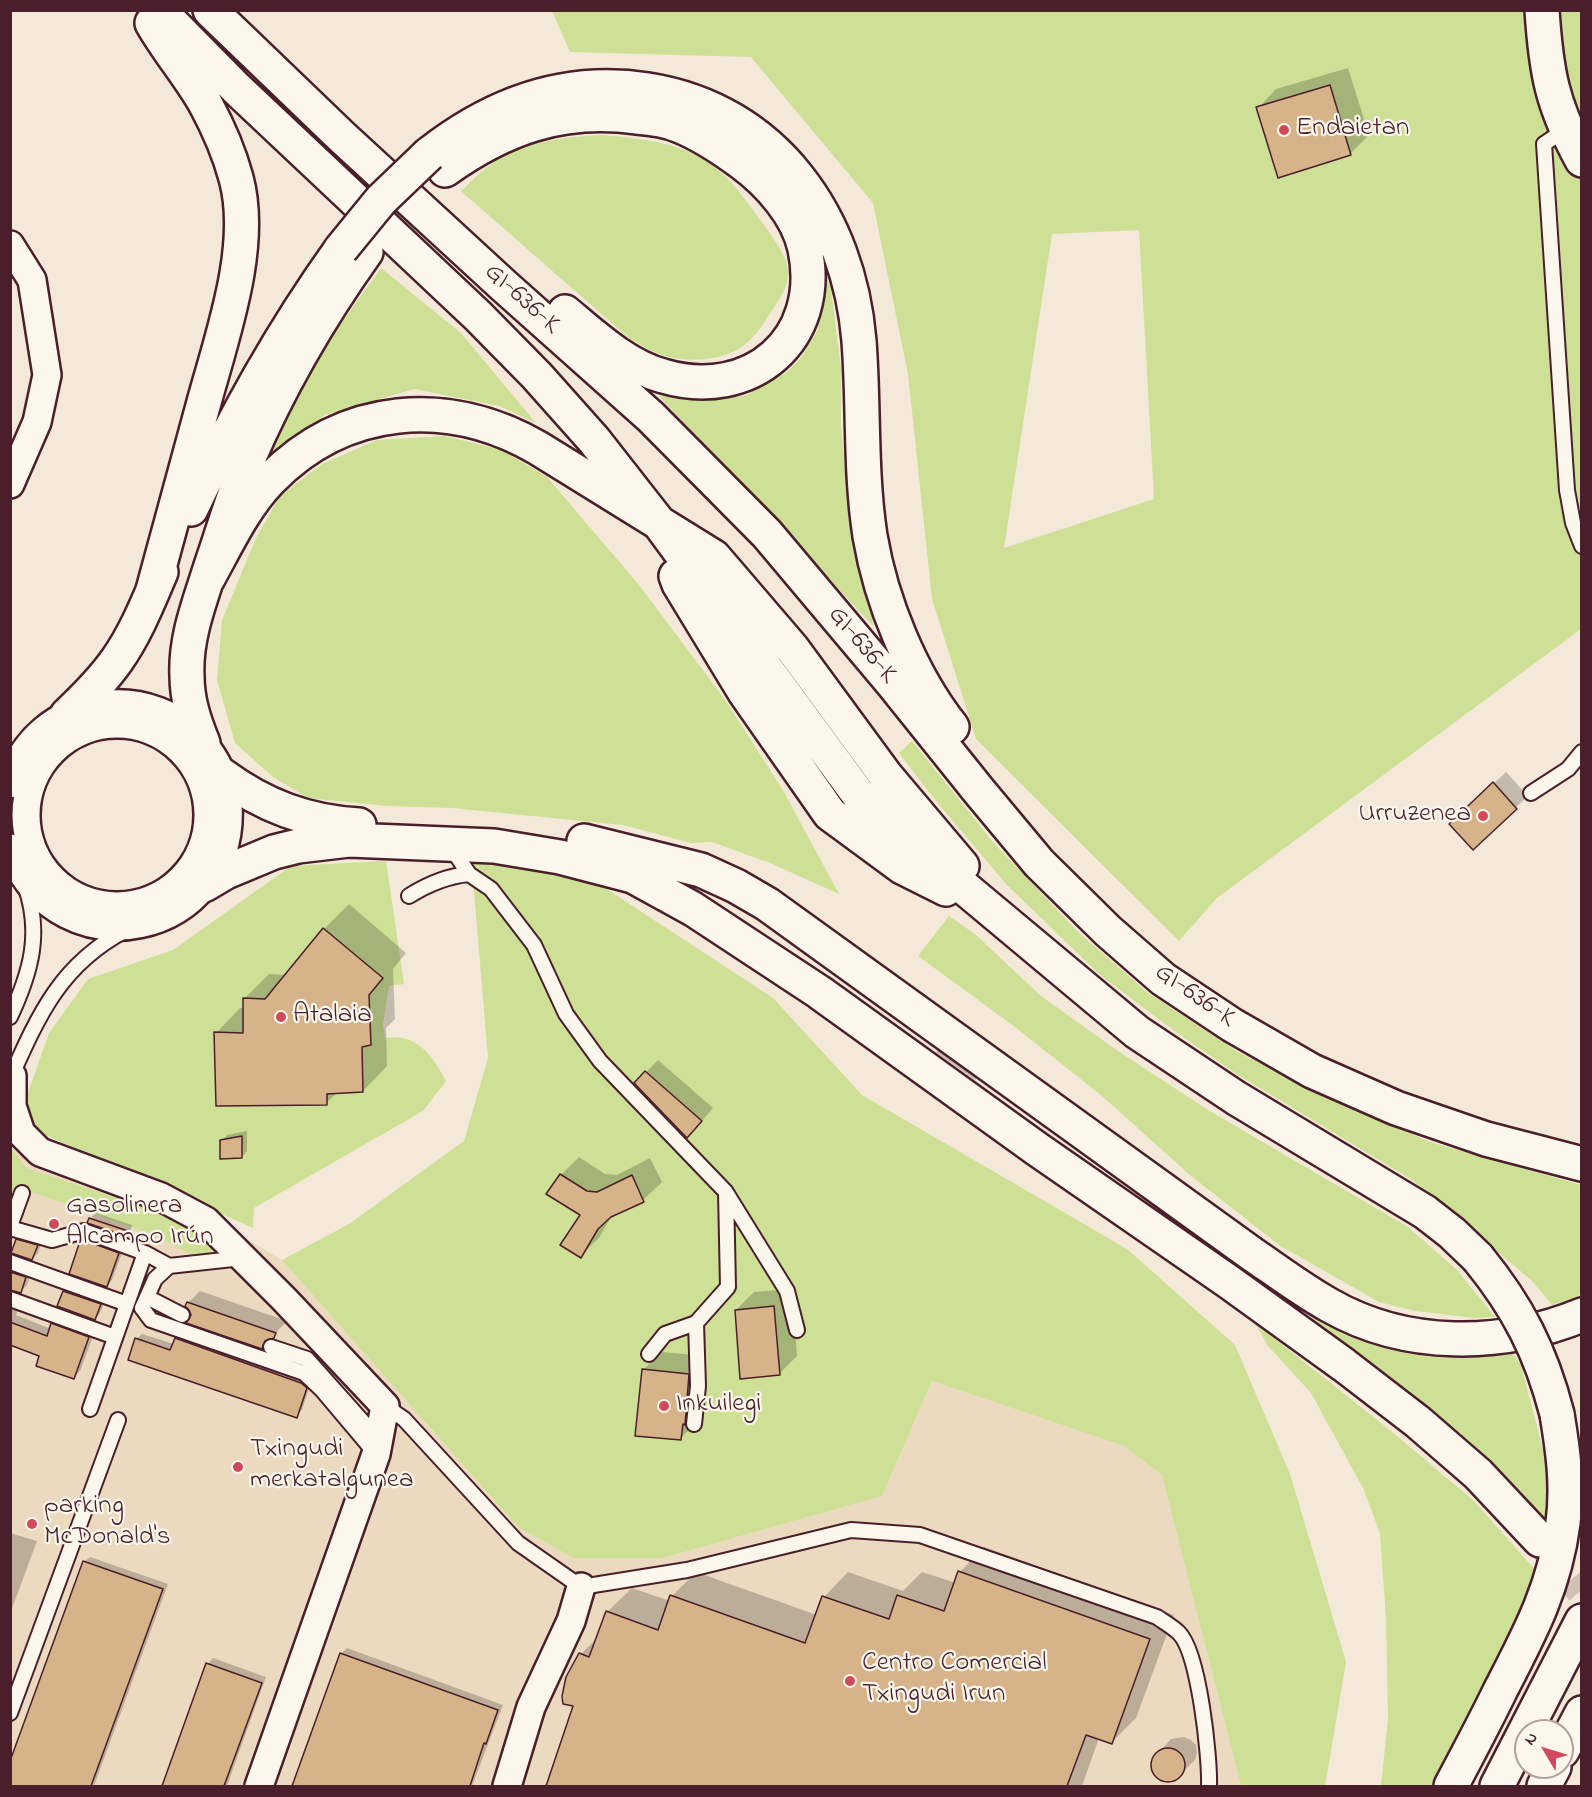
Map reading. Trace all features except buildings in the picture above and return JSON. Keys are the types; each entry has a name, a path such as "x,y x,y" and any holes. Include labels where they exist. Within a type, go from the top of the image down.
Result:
{"main road":[{"path":"145,10 162,40 204,102 227,149 237,181 241,214 241,241 234,286 153,591"},
{"name":"GI-636-K","path":"159,10 236,88 478,316 537,376 594,440 659,523 690,580 842,804 915,860 986,904 1063,972 1137,1032 1236,1098 1415,1205 1452,1233 1478,1258 1500,1285 1519,1314 1548,1379 1563,1449 1565,1485 1563,1521 1557,1557 1534,1626 1451,1786"},
{"name":"GI-636-K","path":"210,10 341,136 651,417 766,534 1040,863 1108,931 1173,985 1232,1025 1312,1071 1396,1108 1486,1138 1581,1164"},
{"path":"224,10 486,247 591,334 629,361 663,376 704,382 736,377 765,364 784,347 801,322 808,297 810,276 805,246 793,218 773,191 754,172 709,141 678,125 611,113 558,117 497,137 469,153 437,162"},
{"path":"1542,10 1546,62 1551,88 1566,129 1581,160"},
{"path":"203,742 189,699 187,676 191,633 230,509 267,418 381,200 437,162 477,120 530,98 585,87 623,86 662,92 706,106 747,127 784,160 818,204 839,249 850,288 859,338 865,496 870,538 901,638 916,670 945,718 1057,852 1104,899 1166,954 1312,1071"},
{"path":"67,715 95,688 117,659 143,615 237,414 303,302 354,250"},
{"path":"207,580 252,502 269,480 312,446 337,433 390,416 441,414 483,423 515,435 659,523"},
{"name":"GI-636-K","path":"659,523 714,557 792,648 886,776 970,876 986,904"},
{"path":"222,775 258,799 278,809 322,822 536,835 589,842 701,870 735,885 767,904 1242,1247 1329,1305 1355,1318 1410,1335 1468,1340 1526,1333 1581,1315"},
{"path":"204,885 250,861 298,846 349,840 494,846 561,857 633,876 693,909 819,992 1344,1365 1418,1422 1478,1474 1540,1540"},
{"path":"1497,1786 1581,1621"},
{"path":"1574,1727 1581,1713"}],"street":[{"path":"10,245 32,280 47,375 38,422 10,484"},
{"path":"10,784 24,752 52,724 88,707 109,703 140,706 170,716 188,728 203,742 213,758 222,775 228,803 227,832 219,860 204,885 184,904 161,917 133,915 113,906 94,904 76,897 46,873 36,857 29,839 26,820 27,800 32,781 41,764 54,748 75,733 93,726 128,724 144,727 175,744 196,768 208,805 207,829 201,852 188,873 172,888 133,915 112,927 89,923 67,915 47,902 30,886 14,857"},
{"path":"11,1077 12,1106 21,1133 40,1152 161,1197 206,1221 385,1406 377,1447 259,1786"},
{"path":"507,1786 531,1707 571,1621 581,1587"}],"lane":[{"path":"1566,129 1544,144 1567,490 1581,546"},
{"path":"10,747 40,734"},
{"path":"1531,793 1568,770 1581,752"},
{"path":"449,844 469,874 491,889 534,945 566,1014 600,1061 726,1192 787,1291 797,1330"},
{"path":"10,1017 19,999 33,956 33,917 14,857"},
{"path":"409,896 425,886 453,875 469,874"},
{"path":"11,1077 39,1015 63,980 133,915"},
{"path":"650,1354 665,1334 696,1323 728,1287 726,1192"},
{"path":"22,1193 10,1227 52,1240 84,1231 145,1253 169,1266 243,1258"},
{"path":"90,1409 145,1253"},
{"path":"10,1263 127,1304"},
{"path":"169,1266 155,1279 142,1308 152,1320 304,1373 377,1447"},
{"path":"147,1297 182,1315"},
{"path":"10,1299 116,1337"},
{"path":"694,1424 698,1386 696,1323"},
{"path":"271,1347 307,1359 377,1447"},
{"path":"385,1406 404,1419 518,1543 581,1587 687,1570 851,1530 920,1534 1157,1617 1181,1634 1196,1669 1209,1766 1209,1786"},
{"path":"10,1713 118,1420"}],"shaded area":[{"name":"Txingudi merkatalgunea","path":"10,1144 244,1237 282,1260 518,1527 663,1558 882,1496 932,1381 1124,1446 1162,1474 1241,1786 11,1786"}],"green space":[{"path":"552,11 1581,11 1581,629 1217,898 1179,941 976,739 932,599 908,374 873,203 751,57 570,52","holes":["1139,230 1154,499 1004,548 1052,234"]},
{"path":"602,135 663,144 692,153 705,161 736,188 778,245 788,270 785,287 761,327 740,348 729,354 691,360 665,356 645,348 630,339 461,191 492,163 522,148 561,139"},
{"path":"826,265 829,273 841,369 841,424 849,519 874,627 659,396 724,399 747,395 786,373 800,359 817,331 824,304"},
{"path":"381,268 461,333 536,423 499,406 414,389 325,415 264,460 321,351"},
{"path":"445,436 502,450 547,477 639,585 726,701 784,792 839,894 770,863 712,842 691,843 623,825 452,808 388,806 308,798 273,777 235,743 217,680 222,620 256,538 280,496 322,464 377,440"},
{"path":"912,741 993,842 1077,931 1147,992 1238,1052 1322,1095 1430,1142 1581,1185 1581,1294 1552,1305 1531,1280 1412,1180 1235,1073 1099,974 1006,884 936,801 899,753"},
{"path":"471,856 590,878 773,998 862,1095 1127,1249 1235,1345 1290,1474 1346,1662 1325,1786 1241,1786 1162,1475 1124,1446 932,1381 882,1496 663,1558 574,1558 518,1527 282,1260 349,1224 464,1141 488,1058"},
{"path":"386,861 404,984 389,986 383,1024 385,1038 396,1037 415,1043 429,1055 446,1081 423,1111 254,1208 253,1228 32,1129 24,1104 49,1033 88,979 173,950 291,866"},
{"path":"949,916 975,934 1041,996 1118,1051 1208,1110 1408,1227 1457,1270 1495,1317 1475,1318 1415,1311 1379,1302 1279,1245 1190,1175 1102,1096 1015,1027 918,956"},
{"path":"11,1148 26,1168 175,1217 212,1243 212,1251 199,1258 148,1233 15,1186 11,1197"},
{"path":"1304,1315 1369,1339 1443,1356 1512,1352 1521,1365 1546,1462 1546,1526 1375,1371"},
{"path":"1255,1323 1391,1431 1473,1500 1537,1572 1534,1595 1441,1786 1381,1786 1388,1718 1386,1619 1380,1533 1363,1488 1311,1393 1268,1346"}],"tunnel":[{"path":"1541,1541 1582,1590"}],"place":[{"name":"Endaietan","path":"1284,130"},
{"name":"Urruzenea","path":"1483,816"},
{"name":"Atalaia","path":"281,1017"},
{"name":"Gasolinera Alcampo Irún","path":"54,1224"},
{"name":"Inkuilegi","path":"664,1406"},
{"name":"Txingudi merkatalgunea","path":"238,1467"},
{"name":"parking McDonald's","path":"32,1524"},
{"name":"Centro Comercial Txingudi Irun","path":"850,1681"}]}
